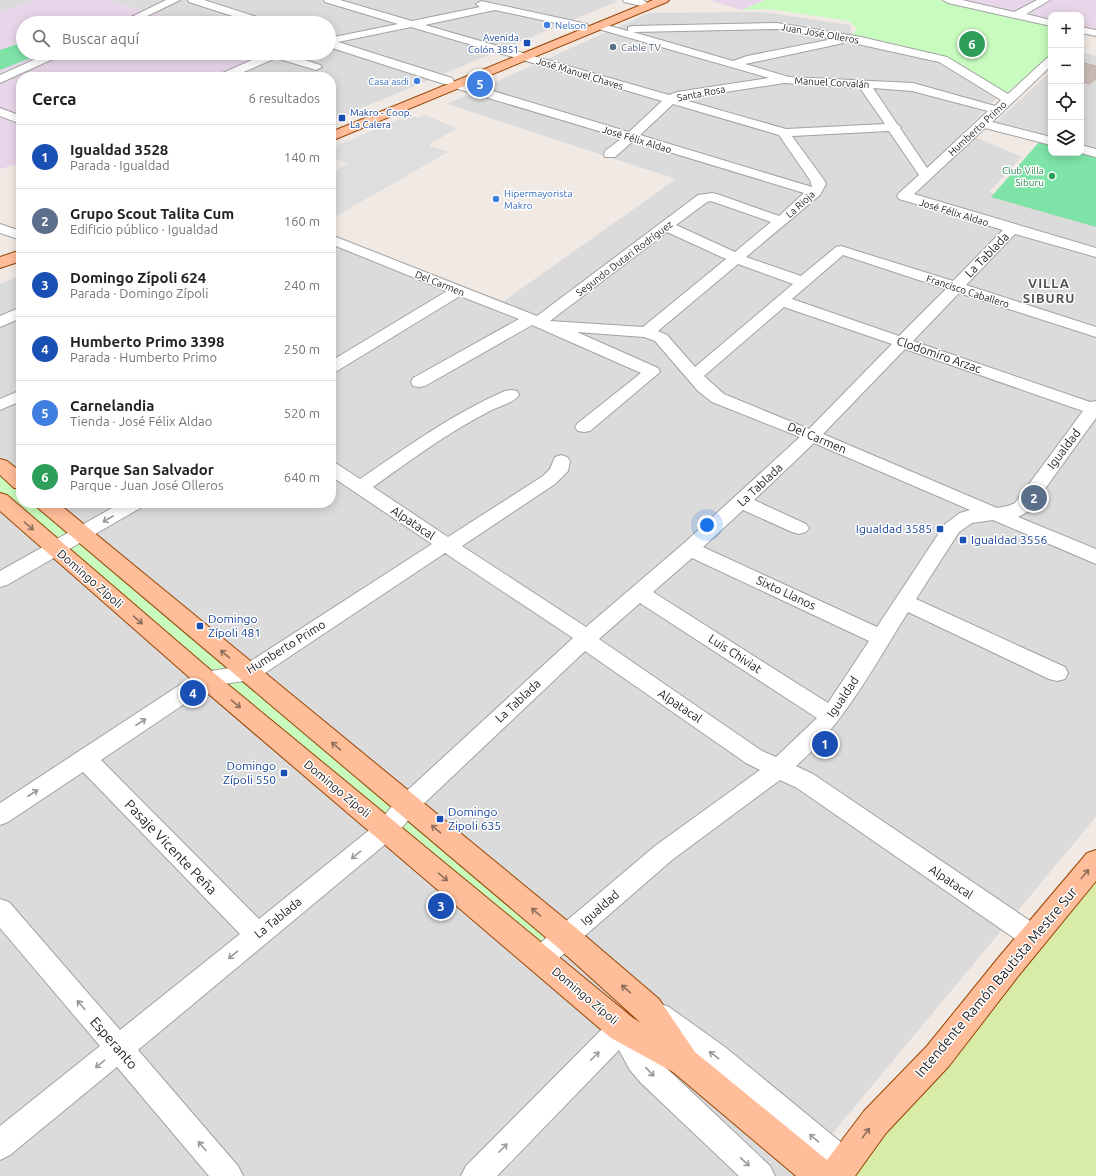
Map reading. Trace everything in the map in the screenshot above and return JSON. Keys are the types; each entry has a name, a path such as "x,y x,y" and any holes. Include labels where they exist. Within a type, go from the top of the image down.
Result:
{"main road":[{"path":"336,135 521,55 663,0"},
{"path":"521,55 582,26 645,1"},
{"path":"336,126 454,83"},
{"path":"0,263 16,256"},
{"path":"0,274 16,268"},
{"path":"0,465 16,479"},
{"name":"Domingo Zípoli","path":"0,500 206,679 541,958 622,1028 684,1062 825,1168"},
{"name":"Domingo Zípoli","path":"51,508 248,674 566,937 649,1009 684,1062"},
{"name":"Intendente Ramón Bautista Mestre Sur","path":"825,1168 875,1122 938,1056 1096,861"}],"street":[{"path":"140,16 175,0"},
{"path":"193,0 243,16"},
{"name":"José Manuel Chaves","path":"329,0 785,133"},
{"path":"628,0 645,1"},
{"path":"948,0 1048,22"},
{"path":"1016,15 1045,0"},
{"path":"470,1 582,26"},
{"path":"336,40 495,7"},
{"name":"Manuel Corvalán","path":"599,26 788,80 913,87 997,110"},
{"name":"Juan José Olleros","path":"619,31 634,28 777,26 847,38 943,59 1008,99"},
{"path":"1084,31 1096,33"},
{"path":"734,64 847,38"},
{"name":"José Félix Aldao","path":"336,44 454,83 815,192"},
{"path":"0,79 42,60"},
{"path":"233,72 260,60"},
{"path":"296,60 316,67 306,72"},
{"name":"Humberto Primo","path":"904,196 1048,63"},
{"name":"Santa Rosa","path":"610,154 631,137 670,100 682,95 788,80"},
{"path":"864,84 926,176"},
{"path":"0,112 16,118"},
{"path":"982,123 1048,140"},
{"path":"785,133 894,127"},
{"name":"La Rioja","path":"647,332 815,192 819,184 817,180 786,138 785,133"},
{"path":"1084,150 1096,153"},
{"path":"910,152 924,156 945,158"},
{"name":"José Félix Aldao","path":"904,196 1096,253"},
{"name":"Segundo Dutari Rodríguez","path":"539,323 703,198 712,197 782,221"},
{"path":"667,226 736,259 803,282"},
{"path":"0,228 16,234"},
{"name":"La Tablada","path":"0,1145 386,830 407,805 585,639 690,549 812,436 904,343 1012,229"},
{"name":"Del Carmen","path":"336,241 539,323 652,372 584,427"},
{"path":"336,250 347,245"},
{"name":"Francisco Caballero","path":"803,282 841,250 1096,332"},
{"path":"694,376 803,282"},
{"path":"336,365 459,290"},
{"name":"Clodomiro Arzac","path":"782,300 1095,408"},
{"path":"0,322 16,314"},
{"path":"419,382 539,323"},
{"name":"Del Carmen","path":"539,323 647,332 661,338 709,393 718,398 812,436 1096,557"},
{"path":"360,488 467,415 486,405 511,395"},
{"path":"0,405 16,397"},
{"name":"Igualdad","path":"541,958 683,838 780,769 814,737 831,716 952,528 967,517 1012,512 1022,506 1095,408"},
{"name":"Humberto Primo","path":"0,815 206,679 248,674 432,551 458,540 549,480 558,471 561,461"},
{"name":"Alpatacal","path":"336,471 579,632 596,649 754,757 805,781 1033,938"},
{"path":"741,502 799,528"},
{"path":"0,580 126,508"},
{"name":"Sixto Llanos","path":"690,549 882,638"},
{"name":"Luis Chiviat","path":"640,593 831,716"},
{"path":"904,602 1057,673"},
{"name":"Pasaje Vicente Peña","path":"85,759 258,935"},
{"name":"Esperanto","path":"0,910 119,1049 223,1174"},
{"name":"Domingo Zípoli","path":"649,1009 715,1056 825,1168"},
{"path":"476,1176 622,1028 640,1061 651,1073 760,1176"}],"shaded area":[{"path":"0,0 35,0 0,13"},
{"path":"35,0 106,0 162,16 16,16 16,60 269,60 244,72 16,72 16,164 0,169 0,13"},
{"path":"106,0 618,1 336,119 336,72 244,72 269,60 336,60 336,16 162,16"},
{"path":"709,0 765,0 742,10"},
{"path":"956,0 1096,0 1096,30 1084,28 1084,12 1048,12 1048,19"},
{"path":"763,12 850,25 852,36 930,54 999,96 963,132 1022,157 989,192 1096,225 1096,817 797,1176 0,1176 0,284 16,277 16,508 336,508 336,246 494,308 676,179 447,104 649,13"},
{"path":"1084,53 1096,56 1096,151 1084,147"},
{"path":"1048,74 1048,137 995,123"},
{"path":"410,115 417,118 424,115 457,128 430,144 430,146 448,152 336,216 336,170 348,164 336,159 336,146"}],"green space":[{"path":"765,0 938,0 1048,25 1048,58 1004,95 953,62 933,53 852,35 857,29 849,21 770,9 742,10"},
{"path":"16,44 16,60 25,60 0,70 0,50"},
{"name":"Club Villa Siburu","path":"1040,141 1048,143 1048,156 1084,156 1084,154 1096,156 1096,227 991,197"},
{"path":"0,465 16,479 16,508 51,508 566,937 541,958 0,500"},
{"path":"1096,861 1096,1176 835,1176"}],"building":[{"path":"1084,63 1096,66 1096,79 1089,84 1084,82"}],"place":[{"name":"Nelson","path":"547,25"},
{"name":"Avenida Colón 3851","path":"527,43"},
{"name":"Parque San Salvador","path":"972,44"},
{"name":"Cable TV","path":"613,47"},
{"name":"Casa asdi","path":"417,81"},
{"name":"Carnelandia","path":"480,84"},
{"name":"Makro - Coop. La Calera","path":"342,118"},
{"name":"Club Villa Siburu","path":"1052,176"},
{"name":"Hipermayorista Makro","path":"496,199"},
{"name":"Grupo Scout Talita Cum","path":"1034,498"},
{"name":"Igualdad 3585","path":"940,529"},
{"name":"Igualdad 3556","path":"963,540"},
{"name":"Domingo Zípoli 481","path":"200,626"},
{"name":"Humberto Primo 3398","path":"193,693"},
{"name":"Igualdad 3528","path":"825,744"},
{"name":"Domingo Zípoli 550","path":"284,773"},
{"name":"Domingo Zipoli 635","path":"440,819"},
{"name":"Domingo Zípoli 624","path":"441,906"}],"district":[{"name":"VILLA SIBURU","path":"1049,290"}]}
